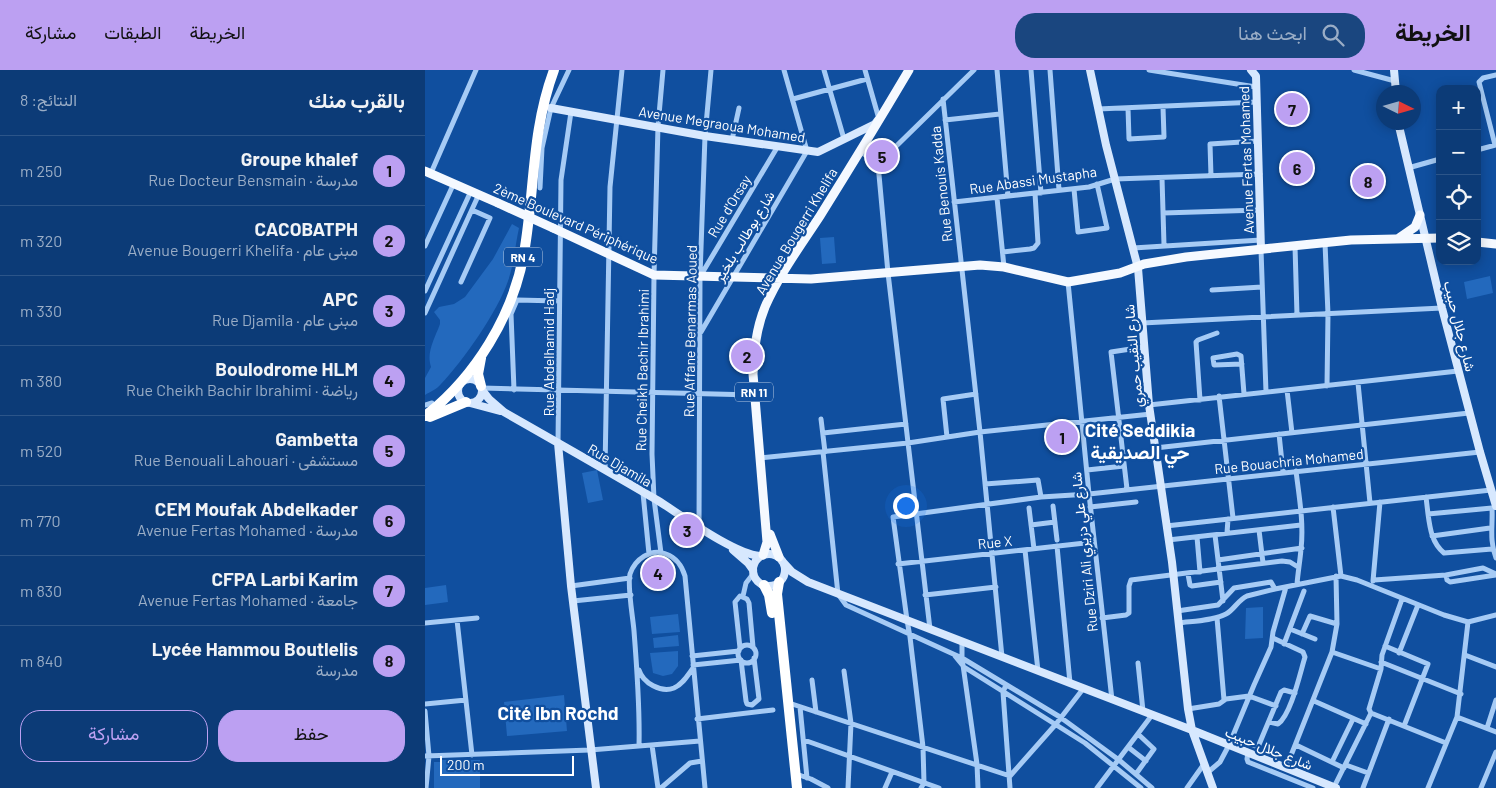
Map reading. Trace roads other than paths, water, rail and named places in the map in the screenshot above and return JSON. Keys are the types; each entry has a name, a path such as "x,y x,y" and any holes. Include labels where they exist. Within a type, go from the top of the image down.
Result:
{"highway":[{"name":"RN 4","path":"427,406 456,377 485,337 503,303 509,287 520,243 534,119 547,70"},
{"name":"RN 4","path":"425,416 446,398 482,354 507,308 519,273 526,241 539,121 554,70"},
{"path":"481,388 478,374 482,354"},
{"path":"425,420 468,402"},
{"path":"780,582 777,594 797,788"},
{"path":"764,585 769,595 772,610 792,788"}],"main road":[{"name":"Avenue Bougerri Khelifa","path":"762,556 767,546 754,395 753,351 758,329 765,307 781,279 861,152 909,70"},
{"name":"2ème Boulevard Périphérique","path":"428,172 654,275 781,279 833,278 980,265 1004,267 1068,282"},
{"path":"1399,238 1415,227 1420,215"},
{"path":"1068,282 1098,278 1137,268 1144,264 1177,258 1325,243 1399,238 1436,238"},
{"path":"1425,238 1436,242"},
{"path":"1481,242 1496,244"},
{"path":"1481,247 1496,248"},
{"name":"Avenue Bougerri Khelifa","path":"765,510 771,540 781,559"}],"street":[{"path":"428,172 476,70"},
{"path":"540,188 542,148 551,108 569,70"},
{"path":"605,470 610,186 622,70"},
{"name":"Rue Cheikh Bachir Ibrahimi","path":"661,552 654,499 653,392 658,126 663,70"},
{"name":"Rue Affane Benarmas Aoued","path":"699,526 700,276 705,136 711,70"},
{"path":"784,70 807,151"},
{"path":"824,70 844,139"},
{"path":"865,70 881,118"},
{"path":"878,164 974,70"},
{"path":"997,70 1008,196"},
{"path":"1003,252 1030,249 1038,244 1038,193 1031,70"},
{"path":"1050,70 1059,190"},
{"name":"شارع النقيب حمري","path":"1090,70 1137,268 1149,405 1173,576 1188,709 1192,730 1213,788"},
{"path":"1149,70 1257,87"},
{"name":"Avenue Fertas Mohamed","path":"1251,70 1256,76 1257,87 1261,250"},
{"path":"1354,70 1370,76 1395,81"},
{"path":"1370,76 1374,70"},
{"path":"1394,70 1395,85"},
{"path":"1481,149 1496,145 1479,82 1483,78 1496,75"},
{"path":"793,99 867,79"},
{"name":"Rue Benouis Kadda","path":"943,99 976,394 1002,658"},
{"path":"1098,109 1257,102"},
{"path":"1128,108 1129,139 1164,137 1163,106"},
{"name":"Avenue Megraoua Mohamed","path":"551,108 705,136 818,152 875,124 881,118"},
{"path":"732,140 739,108"},
{"name":"Rue Abdelhamid Hadj","path":"558,443 559,301 557,230 561,180 571,112"},
{"path":"945,120 1001,114"},
{"name":"شارع جلال حبيب","path":"1400,130 1442,308 1495,507"},
{"path":"1211,176 1210,144 1258,141"},
{"name":"Rue d'Orsay","path":"700,276 777,146"},
{"name":"شارع بوطالب بلخير","path":"700,332 807,151"},
{"path":"861,152 878,164 888,273 930,630"},
{"path":"1408,168 1436,161"},
{"name":"Rue Abassi Mustapha","path":"954,202 1073,189 1115,179 1260,174"},
{"path":"1162,178 1164,245"},
{"path":"425,246 454,183"},
{"path":"1073,189 1078,232 1107,228 1097,184"},
{"path":"425,313 472,210 475,193"},
{"path":"425,292 475,193"},
{"path":"997,198 1004,267"},
{"path":"461,282 490,218 472,210"},
{"path":"1163,213 1260,210"},
{"path":"1133,248 1261,240"},
{"path":"1325,243 1327,386"},
{"path":"1295,246 1297,315"},
{"path":"1261,250 1266,392"},
{"name":"Rue Dziri Ali شارع علي دزيري","path":"1068,282 1112,700"},
{"path":"1212,290 1262,287"},
{"path":"514,390 511,314 517,300 559,301"},
{"path":"1142,323 1442,308"},
{"path":"1200,400 1196,342 1217,333"},
{"path":"1127,490 1111,352 1144,347"},
{"path":"1241,364 1215,366 1213,358 1239,354 1241,364 1244,394"},
{"path":"1149,405 1458,371"},
{"path":"469,379 476,381 489,399 504,412 468,402 459,394 460,384 469,379"},
{"path":"1358,383 1370,503"},
{"path":"481,388 754,395"},
{"path":"468,402 478,400 482,394 481,388"},
{"path":"1287,390 1291,433"},
{"path":"947,437 943,399 976,394"},
{"path":"1219,396 1228,478 1230,519 1227,534"},
{"name":"Rue Djamila","path":"504,412 605,470 722,541"},
{"path":"1155,448 1469,413"},
{"path":"759,458 908,443 980,432 1151,414"},
{"path":"821,419 838,594 846,604 962,658 1060,717 1119,760 1152,788"},
{"path":"823,433 906,424"},
{"path":"1279,434 1283,472"},
{"path":"558,443 571,586 596,788"},
{"name":"Rue Bouachria Mohamed","path":"898,564 893,517 986,506 1041,497 1089,494 1296,470 1480,452"},
{"path":"1087,470 1124,466"},
{"path":"1296,470 1301,510 1302,548 1297,584"},
{"path":"985,484 1039,480 1041,497"},
{"path":"1166,526 1491,490"},
{"path":"643,493 649,554"},
{"path":"1426,497 1432,536 1438,547 1447,554 1493,549"},
{"path":"1091,507 1137,502"},
{"path":"1373,586 1380,502"},
{"path":"1053,506 1057,540"},
{"path":"1286,768 1314,702 1332,652 1337,624 1339,576 1333,507"},
{"path":"1428,514 1495,507 1490,528 1496,558"},
{"path":"1029,508 1033,549"},
{"path":"1031,525 1055,522"},
{"path":"1168,540 1301,524"},
{"path":"1432,536 1490,528"},
{"path":"1259,530 1263,563"},
{"path":"1215,535 1223,601"},
{"path":"1197,537 1200,572"},
{"path":"722,541 746,553 762,556"},
{"path":"722,541 745,560 757,581 764,585 773,585 795,579 808,582"},
{"name":"Rue X","path":"898,564 1095,542"},
{"path":"1057,546 1070,684"},
{"path":"1218,560 1302,548"},
{"path":"1025,550 1038,672"},
{"path":"639,746 637,664 630,578 635,564 643,557 661,552 674,558 683,569 685,576 705,788"},
{"path":"743,596 746,583 753,572 755,561 762,556 771,554 781,559 792,572 808,582"},
{"path":"780,582 785,573 781,559"},
{"path":"1102,618 1129,613 1129,586 1131,580 1263,563 1286,562 1298,567"},
{"path":"898,564 910,634 923,747 922,785"},
{"path":"1373,580 1446,575 1483,568 1496,575"},
{"path":"1188,574 1190,585 1192,586 1221,582"},
{"path":"1446,575 1447,580 1450,582 1496,575"},
{"path":"1178,623 1217,618 1230,612 1243,598 1275,589 1339,576 1357,580 1417,605 1468,622 1496,615"},
{"path":"571,586 630,578"},
{"name":"شارع جلال حبيب","path":"808,582 1192,730 1335,788"},
{"path":"1177,611 1218,605 1229,591 1234,588 1271,582 1275,589"},
{"path":"925,594 996,587"},
{"path":"1207,772 1220,762 1229,746 1249,696 1262,670 1287,587"},
{"path":"1284,644 1304,591"},
{"path":"573,600 631,595"},
{"path":"743,596 747,598 749,603 753,647 756,652 754,658 759,699 752,706 746,702 735,602 743,596"},
{"path":"1335,788 1371,713 1369,707 1381,669 1385,646 1402,599"},
{"path":"1399,653 1417,605"},
{"path":"1302,634 1310,616 1337,624"},
{"path":"425,623 477,618"},
{"path":"1217,618 1224,700"},
{"path":"457,620 472,755"},
{"path":"1428,788 1457,717 1468,622"},
{"path":"1290,628 1315,639"},
{"path":"1269,722 1278,724 1281,722 1295,693 1305,655 1297,649 1273,638"},
{"path":"963,642 962,658 977,764 978,788"},
{"path":"692,656 739,650 745,645 753,647"},
{"path":"1385,646 1428,664 1404,726"},
{"path":"1332,652 1381,669"},
{"path":"1465,655 1496,667"},
{"path":"955,656 964,667 1085,743 1114,766 1134,786 1141,788"},
{"path":"693,666 741,660 750,662 754,658"},
{"path":"1381,662 1461,694"},
{"path":"1138,663 1143,711"},
{"path":"637,664 640,675 647,682 656,687 666,689 674,688 683,682 693,666"},
{"path":"844,671 851,723 848,788"},
{"path":"812,680 816,712"},
{"path":"1006,685 1003,692 1010,788"},
{"path":"1010,776 1056,724 1083,689"},
{"path":"1233,737 1258,747 1283,690 1295,693"},
{"path":"1188,709 1219,704 1224,700 1249,696 1276,706"},
{"path":"425,704 466,700"},
{"path":"1487,728 1494,712 1496,700"},
{"path":"1314,702 1366,724"},
{"path":"789,703 1010,776"},
{"path":"800,707 807,778"},
{"path":"425,710 426,788"},
{"path":"697,719 773,710"},
{"path":"1371,713 1446,743"},
{"path":"1099,787 1152,715"},
{"path":"1457,717 1496,732"},
{"path":"1332,762 1353,719"},
{"path":"1363,788 1389,719"},
{"path":"1134,786 1153,748 1138,734"},
{"path":"1085,743 1088,737"},
{"path":"804,740 922,785 939,788"},
{"path":"427,756 590,750 700,741"},
{"path":"652,745 660,788 691,762 702,761"},
{"path":"1296,745 1332,762 1368,773"},
{"path":"1128,747 1146,761"},
{"path":"1481,788 1496,752"},
{"path":"1248,753 1248,762 1310,788"},
{"path":"1187,788 1204,764"},
{"path":"885,788 892,772"},
{"path":"796,774 828,788"}],"place":[{"name":"CFPA Larbi Karim","path":"1292,109"},
{"name":"Gambetta","path":"882,156"},
{"name":"CEM Moufak Abdelkader","path":"1297,168"},
{"name":"Lycée Hammou Boutlelis","path":"1368,181"},
{"name":"CACOBATPH","path":"747,356"},
{"name":"Groupe khalef","path":"1062,437"},
{"name":"APC","path":"687,530"},
{"name":"Boulodrome HLM","path":"658,573"}],"district":[{"name":"Cité Seddikia حي الصديقية","path":"1140,440"},
{"name":"Cité Ibn Rochd","path":"558,712"}]}
